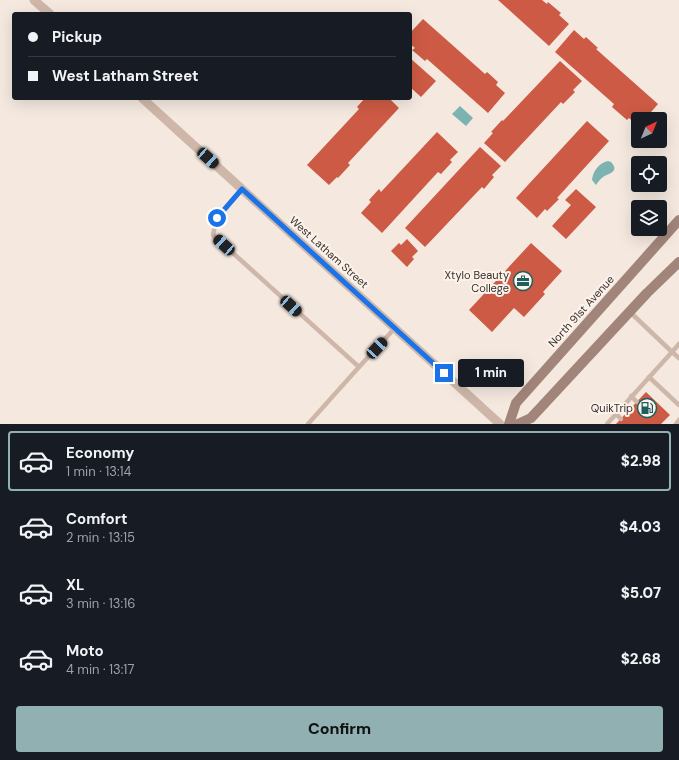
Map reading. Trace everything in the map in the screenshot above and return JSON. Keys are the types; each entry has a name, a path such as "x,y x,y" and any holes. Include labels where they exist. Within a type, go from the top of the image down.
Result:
{"main road":[{"name":"North 91st Avenue","path":"509,424 516,403 679,220"},
{"path":"518,424 531,418 647,293 679,262"}],"street":[{"path":"34,0 48,12"},
{"name":"West Latham Street","path":"144,100 500,424"}],"lane":[{"path":"242,189 217,218 213,235 359,367"},
{"path":"630,312 679,358"},
{"path":"308,424 395,328"},
{"path":"607,424 679,344"},
{"path":"649,377 679,405"},
{"path":"631,396 637,402"},
{"path":"616,414 621,419"},
{"path":"676,424 679,420"}],"water":[{"path":"460,106 473,118 466,126 452,114"},
{"path":"608,161 613,165 613,172 602,178 596,185 592,180 595,171 599,166"}],"building":[{"path":"498,0 542,0 547,4 548,2 561,13 559,15 569,24 549,46"},
{"path":"423,19 485,74 487,72 498,82 496,85 505,93 488,113 427,59 425,61 412,50 415,48 412,46 412,31"},
{"path":"574,30 584,39 586,37 598,48 596,49 658,104 651,112 631,112 631,120 629,118 627,120 612,107 614,104 555,52"},
{"path":"412,60 436,81 421,97 412,89"},
{"path":"560,61 582,81 573,90 575,92 563,104 561,102 505,162 484,143 493,133 491,132 502,120 503,121"},
{"path":"363,100 391,100 399,108 348,163 350,165 329,185 307,165 359,109 357,107"},
{"path":"587,121 609,141 557,198 559,199 547,211 545,209 537,218 516,198"},
{"path":"437,132 458,152 450,160 452,162 441,174 438,172 382,233 361,213 371,202 369,200 379,189 381,192"},
{"path":"480,147 501,166 492,175 494,177 484,189 482,187 425,247 405,228"},
{"path":"576,189 596,207 566,239 552,226 571,205 565,200"},
{"path":"407,239 418,251 412,257 414,259 407,267 391,251 399,243 401,245"},
{"name":"Xtylo Beauty College","path":"531,243 562,271 543,292 545,294 524,317 514,308 492,332 469,310"},
{"name":"QuikTrip","path":"646,392 670,415 661,424 616,424"}],"place":[{"name":"Xtylo Beauty College","path":"523,281"},
{"name":"QuikTrip","path":"647,408"}],"route":[{"path":"217,218 242,189 444,373"}]}
